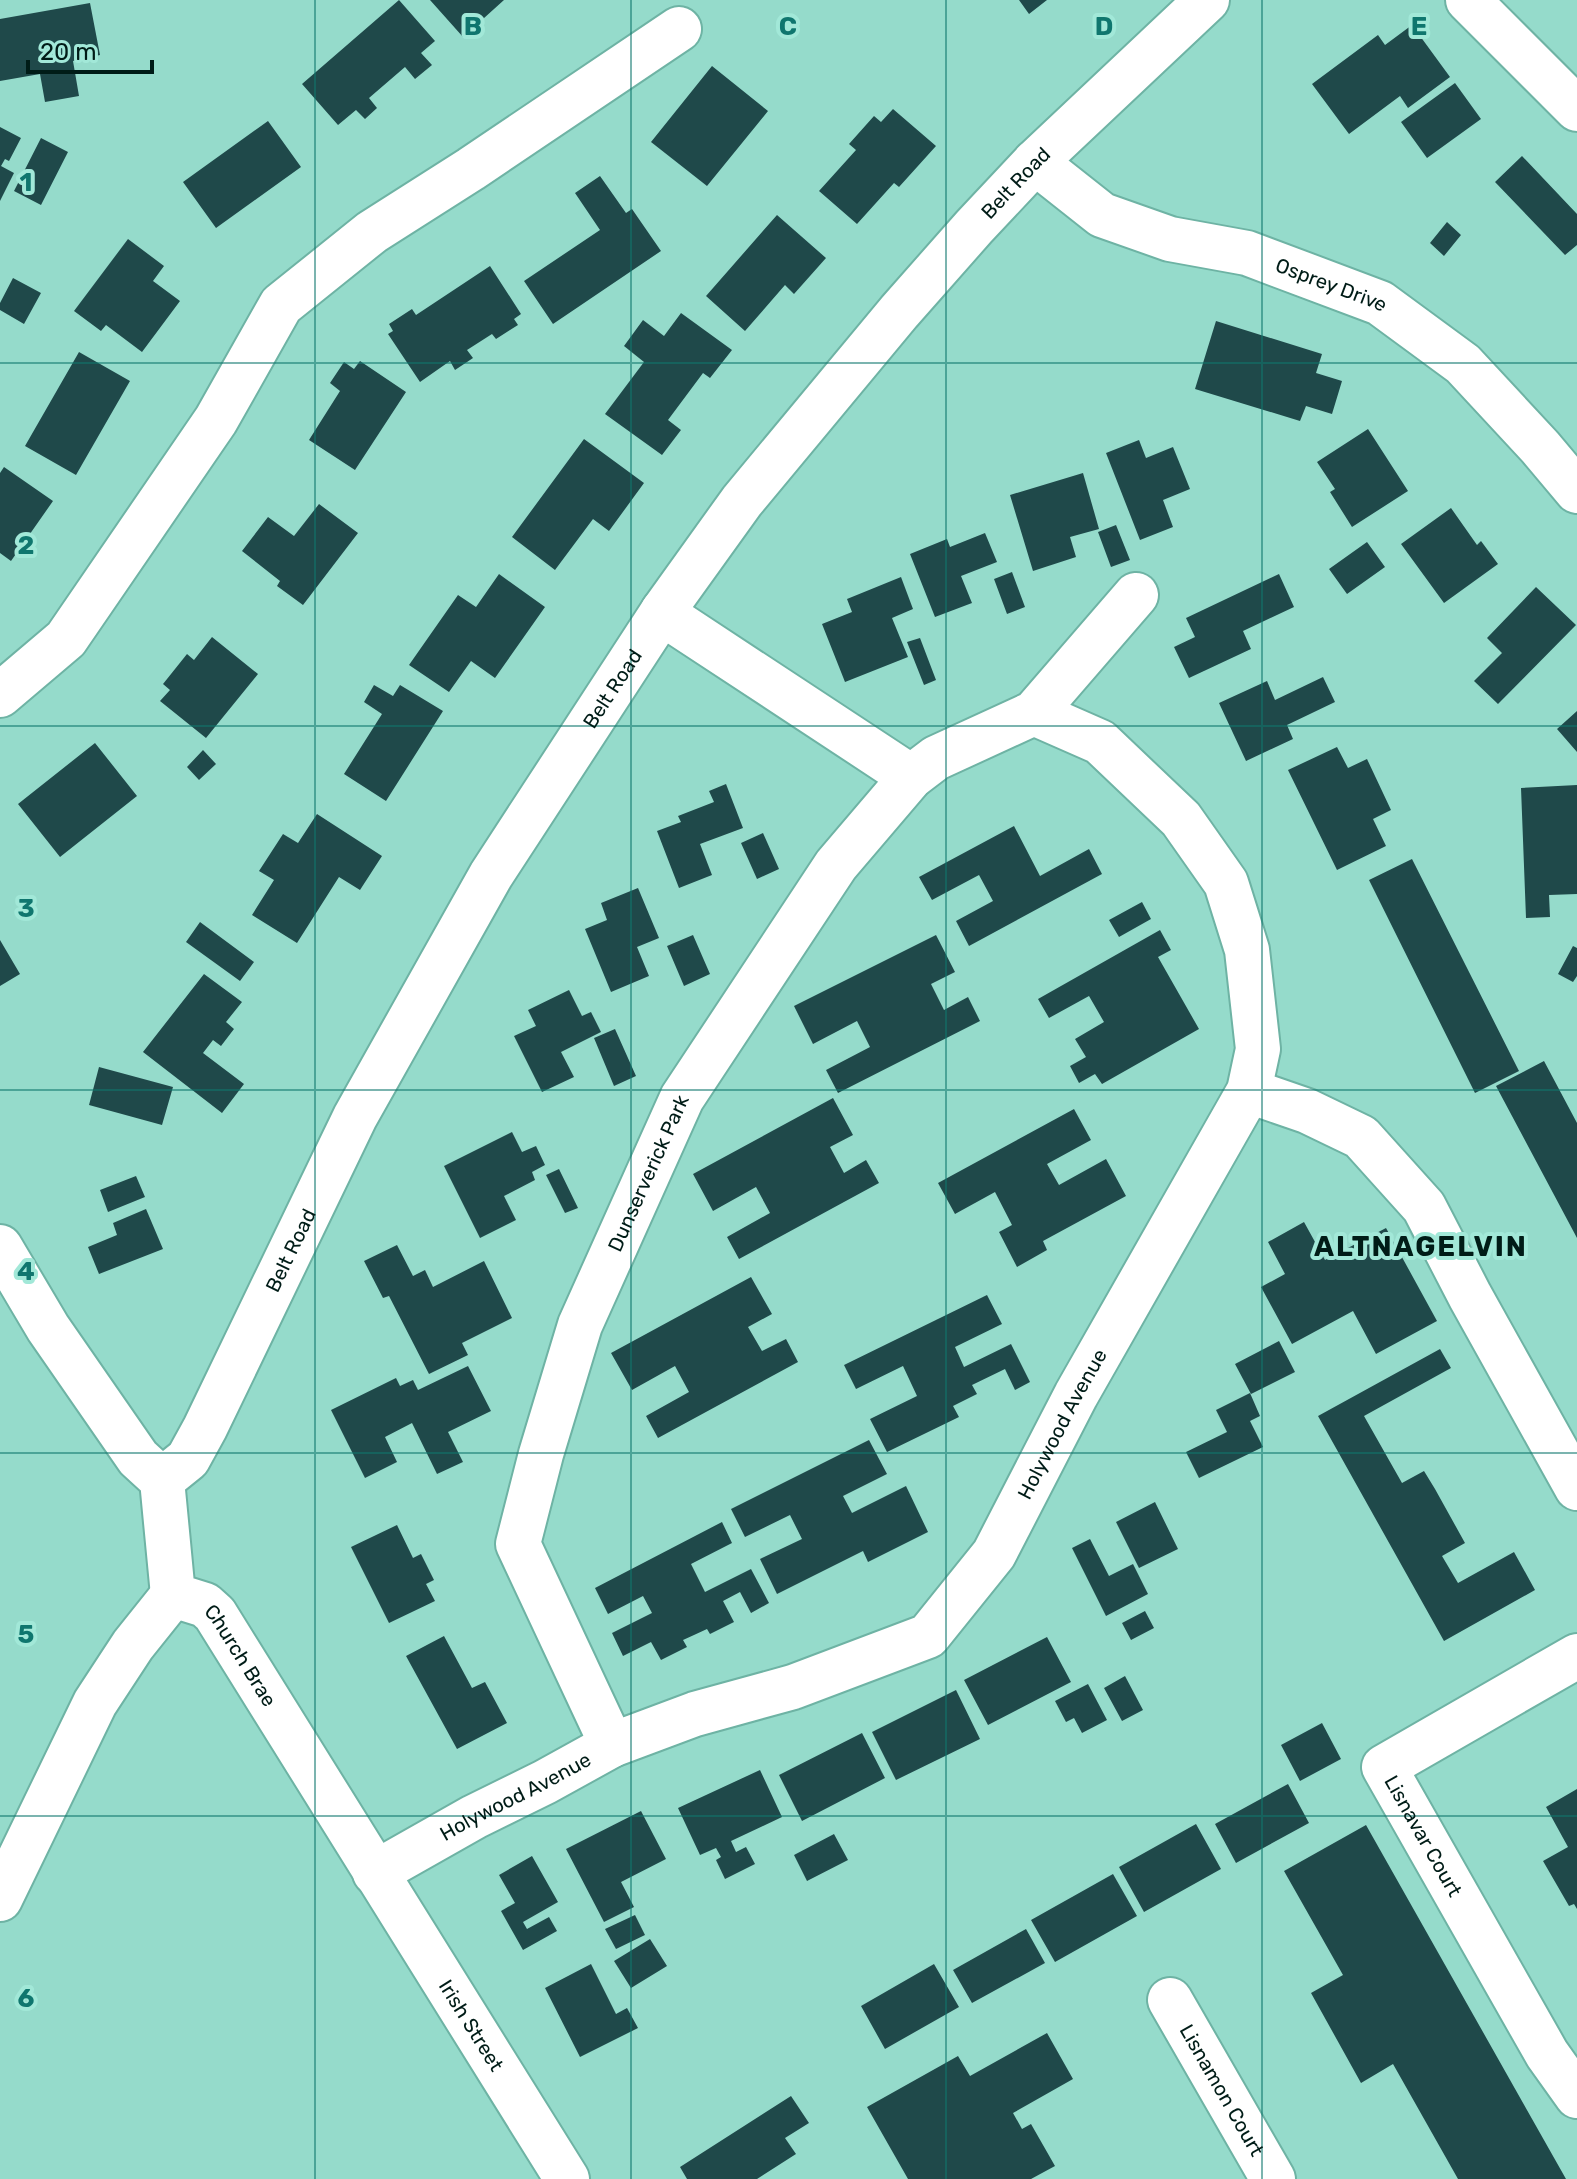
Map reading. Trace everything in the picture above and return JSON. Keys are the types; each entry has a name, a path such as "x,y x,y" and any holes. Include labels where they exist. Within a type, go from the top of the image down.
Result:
{"street":[{"path":"1468,0 1577,109"},
{"name":"Belt Road","path":"162,1480 188,1459 355,1117 491,875 663,611 742,501 974,227 1035,162 1202,1"},
{"path":"0,695 66,639 216,420 281,305 372,232 679,29"},
{"name":"Osprey Drive","path":"1035,162 1102,215 1170,239 1247,253 1380,303 1463,364 1577,491"},
{"path":"1034,713 1136,595"},
{"path":"663,611 911,777"},
{"name":"Dunserverick Park","path":"612,1745 518,1544 580,1325 682,1098 836,865 911,777 936,758 1034,713"},
{"name":"Holywood Avenue","path":"375,1873 612,1745 695,1714 793,1687 928,1636 994,1554 1076,1395 1249,1091 1258,1049 1247,950 1226,883 1181,819 1100,742 1034,713"},
{"path":"1249,1091 1307,1111 1361,1137 1424,1207 1577,1488"},
{"path":"0,1247 48,1328 138,1458 162,1480 173,1595 133,1645 95,1703 0,1899"},
{"name":"Church Brae","path":"173,1595 205,1605 215,1614 375,1873"},
{"name":"Lisnavar Court","path":"1577,1656 1384,1767 1547,2054 1577,2096"},
{"name":"Irish Street","path":"375,1873 567,2179"},
{"name":"Lisnamon Court","path":"1170,2000 1273,2179"}],"building":[{"path":"399,0 435,41 421,53 432,65 415,79 405,67 369,98 377,108 365,119 356,110 338,125 302,84"},
{"path":"430,0 504,0 463,37"},
{"path":"1019,0 1047,0 1029,14"},
{"path":"90,3 100,55 73,61 79,96 45,102 40,74 0,81 0,19"},
{"path":"1412,25 1450,77 1408,108 1400,96 1349,134 1312,84 1378,35 1385,45"},
{"path":"712,66 768,111 707,186 651,142"},
{"path":"1455,83 1481,119 1427,158 1401,122"},
{"path":"893,109 936,146 899,187 894,183 857,224 819,191 856,150 849,144 874,116 881,122"},
{"path":"268,121 301,167 216,228 183,182"},
{"path":"0,127 21,138 9,161 5,159 1,166 14,173 0,201"},
{"path":"41,138 68,152 41,205 14,191"},
{"path":"1522,156 1577,214 1577,245 1565,255 1495,182"},
{"path":"600,176 626,213 632,209 661,251 553,324 524,281 600,230 575,193"},
{"path":"777,215 826,258 794,294 785,285 745,331 706,296"},
{"path":"1447,222 1461,235 1444,256 1430,243"},
{"path":"128,239 164,266 153,281 180,301 142,352 106,325 101,331 74,311"},
{"path":"490,266 521,314 514,319 518,325 496,339 492,334 467,350 473,358 455,370 450,361 420,382 388,334 393,331 389,324 412,309 416,315"},
{"path":"13,278 41,293 24,324 0,310 0,303"},
{"path":"681,313 732,350 710,378 703,373 668,420 681,430 662,455 605,414 644,362 624,346 643,320 664,336"},
{"path":"1216,321 1322,354 1316,373 1342,381 1332,414 1306,406 1300,421 1195,389"},
{"path":"79,352 130,381 76,475 25,446"},
{"path":"360,361 406,392 355,470 309,440 340,391 330,383 344,362 354,369"},
{"path":"1368,429 1408,491 1352,527 1330,492 1335,489 1317,462"},
{"path":"584,439 644,483 609,531 593,519 555,570 512,537"},
{"path":"1139,440 1146,458 1173,447 1190,489 1163,500 1173,527 1140,540 1106,453"},
{"path":"4,467 53,501 11,561 0,553 0,473"},
{"path":"1083,473 1099,529 1070,537 1076,557 1033,571 1010,495"},
{"path":"319,504 358,533 303,605 277,586 280,581 242,551 268,517 294,536"},
{"path":"1451,508 1477,545 1481,541 1498,564 1444,603 1401,544"},
{"path":"1116,525 1130,560 1111,567 1098,532"},
{"path":"985,533 997,562 961,576 972,603 935,617 910,554 947,539 950,547"},
{"path":"1367,542 1385,567 1347,594 1329,569"},
{"path":"1012,572 1025,607 1007,614 994,579"},
{"path":"499,574 545,607 495,678 471,661 449,692 409,665 458,595 476,607"},
{"path":"1279,574 1294,607 1243,631 1251,649 1189,678 1174,647 1195,637 1186,618"},
{"path":"901,577 913,609 892,618 908,657 845,682 822,624 852,612 847,599"},
{"path":"1536,587 1576,625 1498,704 1474,681 1502,653 1487,638"},
{"path":"212,637 258,674 206,738 160,701 170,690 163,684 187,654 194,660"},
{"path":"920,638 936,680 924,685 907,642"},
{"path":"1323,677 1335,702 1287,725 1293,739 1246,761 1219,703 1267,681 1275,700"},
{"path":"374,685 393,696 400,685 443,711 386,801 344,774 382,714 364,702"},
{"path":"1577,711 1577,752 1557,729"},
{"path":"95,743 137,796 60,857 18,804"},
{"path":"1337,747 1348,768 1367,759 1391,810 1373,819 1386,846 1337,870 1288,770"},
{"path":"203,750 216,764 199,780 187,767"},
{"path":"726,784 743,828 700,844 712,875 679,888 657,831 681,822 678,816 714,802 709,791"},
{"path":"1577,785 1577,894 1549,895 1550,917 1526,918 1521,788"},
{"path":"317,814 382,856 360,890 339,877 297,943 252,915 274,880 259,871 283,834 298,843"},
{"path":"1014,826 1040,876 1089,849 1102,874 969,946 956,921 993,901 979,875 932,900 919,877"},
{"path":"763,833 779,869 757,879 741,843"},
{"path":"1412,859 1519,1071 1475,1093 1369,880"},
{"path":"638,888 659,938 637,947 649,976 611,992 585,929 607,920 601,903"},
{"path":"1142,902 1151,919 1119,937 1109,920"},
{"path":"200,922 254,962 240,981 186,942"},
{"path":"1160,930 1171,950 1158,957 1199,1029 1102,1084 1095,1074 1079,1083 1070,1066 1086,1057 1075,1039 1104,1022 1089,996 1049,1018 1038,999"},
{"path":"693,935 710,974 684,986 667,946"},
{"path":"936,935 955,972 931,984 944,1010 968,997 980,1021 838,1093 826,1070 870,1047 857,1021 813,1044 794,1006"},
{"path":"0,940 20,974 0,986"},
{"path":"1573,946 1577,948 1577,976 1573,982 1558,974"},
{"path":"204,974 242,1002 226,1022 234,1029 221,1046 213,1040 203,1053 244,1084 222,1113 143,1052"},
{"path":"569,990 582,1016 591,1012 601,1032 561,1052 574,1077 542,1092 514,1036 536,1026 528,1010"},
{"path":"615,1029 636,1076 614,1086 594,1038"},
{"path":"1544,1061 1577,1123 1577,1238 1496,1086"},
{"path":"99,1067 173,1087 162,1125 89,1105"},
{"path":"833,1098 853,1135 830,1147 844,1173 866,1160 879,1183 739,1259 727,1237 770,1213 756,1187 713,1211 693,1174"},
{"path":"1074,1109 1091,1140 1047,1164 1059,1185 1106,1159 1126,1196 1043,1241 1047,1250 1017,1267 999,1232 1012,1225 995,1192 955,1214 938,1183"},
{"path":"512,1132 522,1152 536,1146 545,1165 532,1172 535,1180 504,1196 516,1220 480,1238 444,1166"},
{"path":"559,1169 578,1208 565,1213 546,1175"},
{"path":"136,1176 145,1197 108,1212 100,1190"},
{"path":"146,1209 163,1249 99,1274 88,1247 117,1235 113,1223"},
{"path":"1304,1222 1325,1260 1386,1228 1437,1321 1376,1354 1353,1311 1292,1344 1261,1287 1285,1274 1268,1242"},
{"path":"397,1245 413,1276 425,1270 433,1287 484,1261 512,1318 462,1343 468,1355 429,1374 389,1296 383,1298 364,1261"},
{"path":"751,1277 772,1314 748,1327 762,1351 786,1339 798,1362 658,1438 646,1416 689,1392 675,1366 632,1390 611,1353"},
{"path":"987,1295 1002,1324 955,1347 964,1367 1011,1344 1030,1382 1015,1390 1005,1369 972,1385 977,1394 953,1406 959,1417 887,1452 870,1419 917,1396 903,1366 856,1389 844,1365"},
{"path":"1279,1341 1295,1372 1251,1394 1235,1364"},
{"path":"1440,1349 1451,1368 1364,1416 1402,1483 1424,1471 1435,1489 1465,1543 1442,1556 1458,1583 1514,1552 1535,1590 1444,1641 1318,1416"},
{"path":"468,1366 491,1411 448,1432 463,1462 437,1474 412,1423 385,1437 397,1462 365,1478 331,1410 396,1378 400,1386 413,1380 418,1390"},
{"path":"1250,1393 1260,1416 1250,1421 1263,1447 1199,1478 1186,1452 1227,1432 1216,1410"},
{"path":"869,1440 887,1474 843,1496 852,1513 906,1486 928,1532 868,1562 863,1551 777,1594 760,1559 802,1539 790,1515 745,1537 731,1509"},
{"path":"1155,1502 1178,1549 1139,1568 1116,1522"},
{"path":"722,1522 732,1543 691,1564 705,1592 751,1569 769,1603 751,1613 740,1592 723,1601 734,1622 710,1634 707,1629 683,1640 687,1647 661,1660 651,1642 623,1656 612,1633 652,1613 643,1596 608,1614 595,1588"},
{"path":"397,1525 413,1558 421,1554 434,1580 426,1584 435,1601 389,1623 351,1547"},
{"path":"1090,1539 1109,1576 1133,1564 1148,1594 1106,1616 1072,1548"},
{"path":"1145,1611 1154,1628 1131,1640 1122,1623"},
{"path":"444,1636 472,1688 485,1682 507,1723 457,1749 406,1656"},
{"path":"1047,1637 1071,1682 988,1725 964,1680"},
{"path":"1125,1676 1143,1710 1122,1721 1104,1688"},
{"path":"1088,1684 1107,1720 1082,1733 1074,1718 1066,1722 1055,1701"},
{"path":"956,1690 980,1739 896,1780 872,1732"},
{"path":"1322,1723 1341,1759 1300,1781 1281,1745"},
{"path":"862,1733 885,1778 802,1821 779,1775"},
{"path":"760,1770 782,1817 731,1841 736,1852 746,1847 755,1864 725,1879 716,1860 721,1857 716,1848 700,1855 678,1808"},
{"path":"1288,1784 1309,1823 1236,1863 1215,1824"},
{"path":"1577,1789 1577,1909 1574,1904 1569,1906 1543,1861 1568,1847 1546,1807"},
{"path":"641,1811 666,1859 621,1882 634,1907 604,1922 566,1849"},
{"path":"1196,1824 1221,1869 1144,1912 1119,1867"},
{"path":"1366,1825 1566,2179 1458,2179 1393,2064 1361,2083 1311,1993 1343,1975 1284,1871"},
{"path":"834,1834 848,1860 807,1881 794,1855"},
{"path":"532,1856 558,1902 523,1922 527,1929 549,1917 557,1931 523,1950 501,1911 515,1903 499,1875"},
{"path":"1113,1874 1137,1916 1055,1962 1031,1920"},
{"path":"635,1915 645,1935 616,1949 605,1929"},
{"path":"1026,1929 1045,1963 972,2003 953,1970"},
{"path":"650,1939 667,1966 631,1988 614,1961"},
{"path":"591,1964 616,2014 627,2008 638,2028 580,2057 545,1988"},
{"path":"934,1964 959,2007 885,2049 861,2006"},
{"path":"1047,2033 1073,2079 1013,2113 1022,2129 1031,2124 1055,2166 1031,2179 908,2179 867,2107 958,2056 970,2076"},
{"path":"791,2096 809,2123 785,2138 796,2154 757,2179 687,2179 680,2167"}],"district":[{"name":"ALTNAGELVIN","path":"1421,1246"}]}
